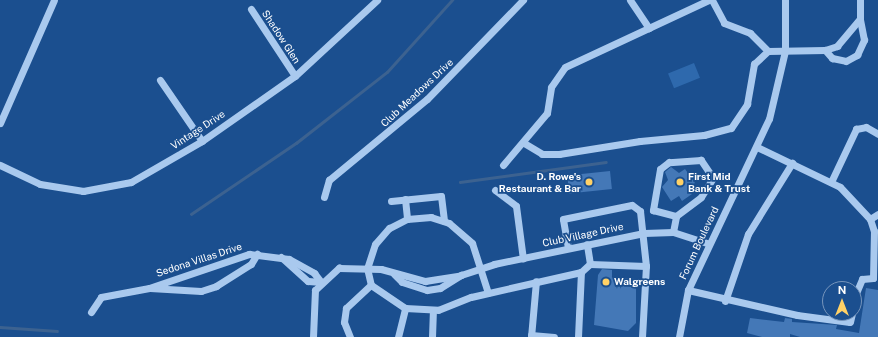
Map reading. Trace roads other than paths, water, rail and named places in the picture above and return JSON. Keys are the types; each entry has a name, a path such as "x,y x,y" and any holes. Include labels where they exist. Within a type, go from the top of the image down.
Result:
{"street":[{"path":"0,123 54,0"},
{"name":"Vintage Drive","path":"0,165 40,184 83,191 131,182 202,141 294,76 377,0"},
{"name":"Club Meadows Drive","path":"324,197 329,180 427,99 523,0"},
{"path":"630,0 649,28"},
{"path":"502,165 524,143 548,113 551,88 565,67 711,0 724,23 750,33 768,51"},
{"name":"Forum Boulevard","path":"679,337 688,290 769,119 785,51 785,0"},
{"path":"825,50 832,58 846,61 857,55 864,40 860,19 860,0"},
{"name":"Shadow Glen","path":"251,10 294,76"},
{"path":"524,143 542,154 559,154 704,135 731,128 747,104 754,64 768,51 825,50 837,46 849,36 860,19"},
{"path":"160,80 202,141"},
{"path":"831,182 856,129 866,127 878,134"},
{"path":"757,146 831,182 854,198 870,218 874,238 875,279 862,279 861,281"},
{"path":"653,210 660,169 669,162 701,160 713,178 701,198 676,216 672,232"},
{"path":"725,301 748,234 792,163"},
{"path":"495,190 516,206 523,259"},
{"path":"391,200 441,196 444,221"},
{"path":"405,199 407,219"},
{"path":"568,248 563,219 632,205 640,211 653,210 676,216"},
{"path":"640,211 644,233 646,266 642,337"},
{"path":"870,218 878,214"},
{"path":"488,293 482,268 472,243 444,221 407,219 381,236 367,268 371,285 404,308 433,310 488,293 581,272 590,264 646,266"},
{"name":"Club Village Drive","path":"320,282 339,268 367,268 394,274 402,282 427,290 440,288 461,275 482,268 568,248 644,233 672,232 709,244"},
{"path":"587,244 590,264"},
{"name":"Sedona Villas Drive","path":"149,288 201,291 216,286 251,264 257,254"},
{"name":"Sedona Villas Drive","path":"91,312 101,297 149,288 257,254 281,257 314,273 320,282"},
{"path":"578,337 581,272"},
{"path":"536,281 531,336 554,337"},
{"path":"313,337 313,299 320,282"},
{"path":"350,337 344,322 346,308 371,285"},
{"path":"688,290 725,301 822,317"},
{"path":"398,337 404,308"},
{"path":"432,337 433,310"}],"waterway":[{"path":"191,214 296,143 387,72 452,0"},
{"path":"460,182 606,162"},
{"path":"0,327 57,331"}],"place":[{"name":"D. Rowe's Restaurant & Bar","path":"589,182"},
{"name":"First Mid Bank & Trust","path":"680,182"},
{"name":"Walgreens","path":"606,282"}]}
